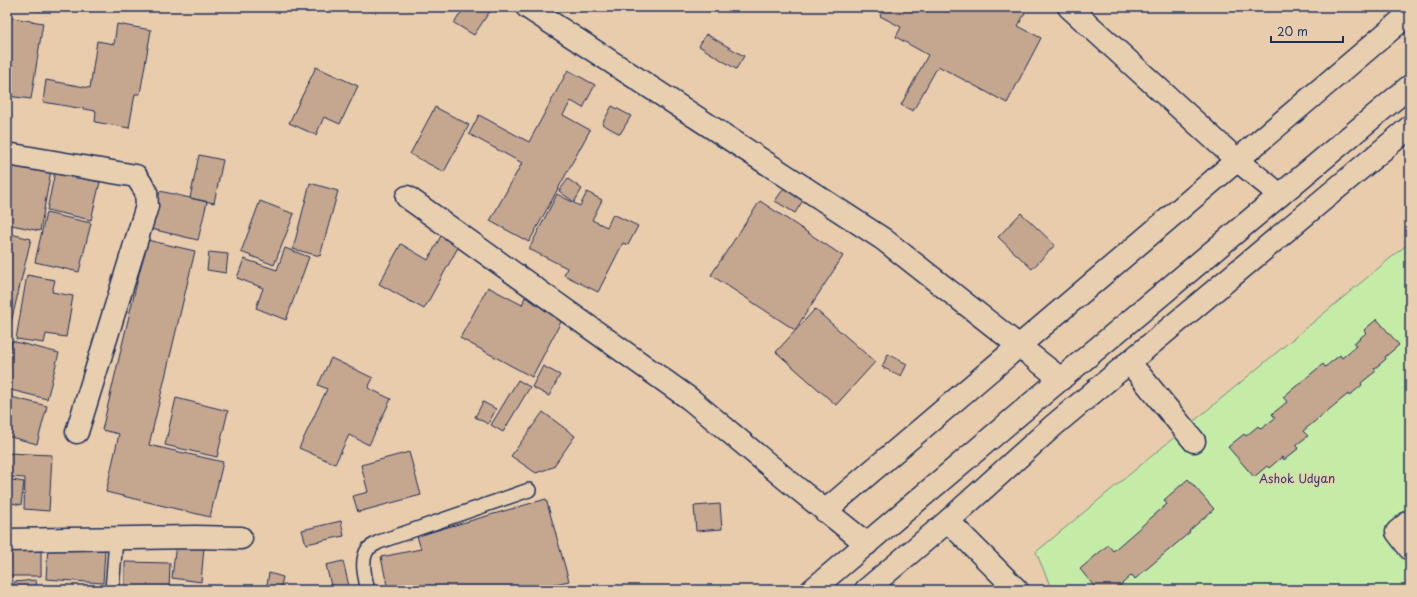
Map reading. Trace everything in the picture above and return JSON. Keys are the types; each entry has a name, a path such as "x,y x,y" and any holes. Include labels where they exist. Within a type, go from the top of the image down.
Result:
{"street":[{"path":"527,7 883,239 1061,379"},
{"path":"1070,7 1237,160 1280,195"},
{"path":"825,510 1410,13"},
{"path":"812,590 1410,86"},
{"path":"866,590 948,521 1053,426 1410,127"},
{"path":"7,154 136,176 146,191 147,206 77,432"},
{"path":"407,197 690,399 866,544"},
{"path":"1129,362 1194,441"},
{"path":"948,521 1018,590"},
{"path":"1410,521 1397,532 1410,549"},
{"path":"7,540 195,537 241,538"}],"lane":[{"path":"368,590 365,579 364,561 368,549 379,542 530,490"},
{"path":"112,590 116,539"}],"green space":[{"name":"Ashok Udyan","path":"1410,242 1410,590 1052,590 1036,552"}],"building":[{"path":"23,7 41,7 40,11"},
{"path":"465,7 492,8 474,35 454,23"},
{"path":"884,7 1014,7 1025,13 1018,26 1041,38 1007,103 938,66 913,111 901,105 928,55 896,37 901,27 880,16"},
{"path":"7,17 43,23 31,99 7,96"},
{"path":"117,24 151,30 140,94 135,94 129,128 95,122 96,111 43,102 46,80 90,88 97,41 114,44"},
{"path":"706,34 744,56 736,69 699,46"},
{"path":"316,67 358,86 340,124 324,117 316,135 289,123"},
{"path":"568,70 595,85 583,108 571,101 563,115 590,130 529,242 490,221 522,163 469,134 479,115 529,142"},
{"path":"612,106 631,116 620,134 602,124"},
{"path":"435,107 469,125 444,172 410,154"},
{"path":"199,155 223,160 214,203 190,198"},
{"path":"7,165 52,165 40,231 7,224"},
{"path":"55,172 100,182 91,220 47,210"},
{"path":"568,179 582,189 574,202 559,191"},
{"path":"310,183 338,191 320,256 293,249"},
{"path":"786,185 805,197 795,213 775,201"},
{"path":"160,191 207,202 198,240 151,229"},
{"path":"587,192 602,200 592,220 607,227 613,214 638,226 628,245 623,243 598,292 564,275 567,268 529,249 557,194 580,206"},
{"path":"260,201 294,214 274,265 241,252"},
{"path":"760,201 843,256 795,330 711,275"},
{"path":"46,213 91,223 79,272 35,262"},
{"path":"1021,213 1055,245 1032,269 998,237"},
{"path":"443,232 461,242 424,309 379,284 401,244 428,260"},
{"path":"7,233 31,239 8,335 7,335"},
{"path":"147,240 195,251 149,445 223,462 210,517 106,492 119,434 102,430"},
{"path":"285,248 309,257 286,320 256,308 263,288 237,278 244,259 277,270"},
{"path":"209,252 228,254 226,273 207,270"},
{"path":"27,275 55,280 52,292 73,296 66,337 46,334 44,343 16,339"},
{"path":"488,287 522,305 525,297 563,318 532,377 460,338"},
{"path":"815,309 875,362 836,405 776,352"},
{"path":"1377,319 1399,345 1385,357 1386,359 1374,369 1376,371 1361,383 1362,385 1349,396 1348,394 1303,431 1308,436 1296,445 1299,448 1284,460 1282,457 1269,468 1267,466 1254,477 1228,447 1244,434 1246,436 1258,426 1261,429 1275,418 1272,414 1287,402 1283,397 1323,364 1325,367 1340,355 1342,358 1356,346 1354,343 1366,333 1364,330"},
{"path":"12,341 59,353 47,399 7,389 7,361"},
{"path":"888,354 907,364 901,376 882,367"},
{"path":"331,358 373,378 368,388 391,399 369,445 349,435 335,464 299,448 327,389 318,385"},
{"path":"543,366 560,375 549,396 532,387"},
{"path":"518,380 530,387 503,432 491,425"},
{"path":"7,396 47,406 37,444 7,436"},
{"path":"176,398 228,411 217,457 165,445"},
{"path":"483,402 496,409 488,424 475,417"},
{"path":"543,412 575,436 553,467 536,473 511,456"},
{"path":"409,452 421,495 358,512 353,496 368,492 361,465"},
{"path":"7,453 52,455 49,511 24,509 25,478 7,477"},
{"path":"7,479 24,482 21,505 7,502"},
{"path":"1188,479 1214,509 1189,531 1190,532 1135,579 1132,575 1115,590 1097,590 1080,569 1108,545 1113,551 1167,504 1164,500"},
{"path":"546,499 569,581 527,590 388,590 381,557 421,549 417,536"},
{"path":"720,504 722,529 696,531 694,506"},
{"path":"341,521 344,536 306,544 302,530"},
{"path":"176,543 204,547 201,582 172,578"},
{"path":"7,545 41,545 41,576 7,576"},
{"path":"48,546 105,550 103,583 46,579"},
{"path":"343,561 350,590 332,590 326,565"},
{"path":"125,562 170,563 169,590 125,590"},
{"path":"269,573 283,577 280,590 266,590"},
{"path":"36,580 37,590 15,590 14,582"},
{"path":"44,585 77,590 43,590"},
{"path":"184,585 206,589 206,590 183,590"}]}
